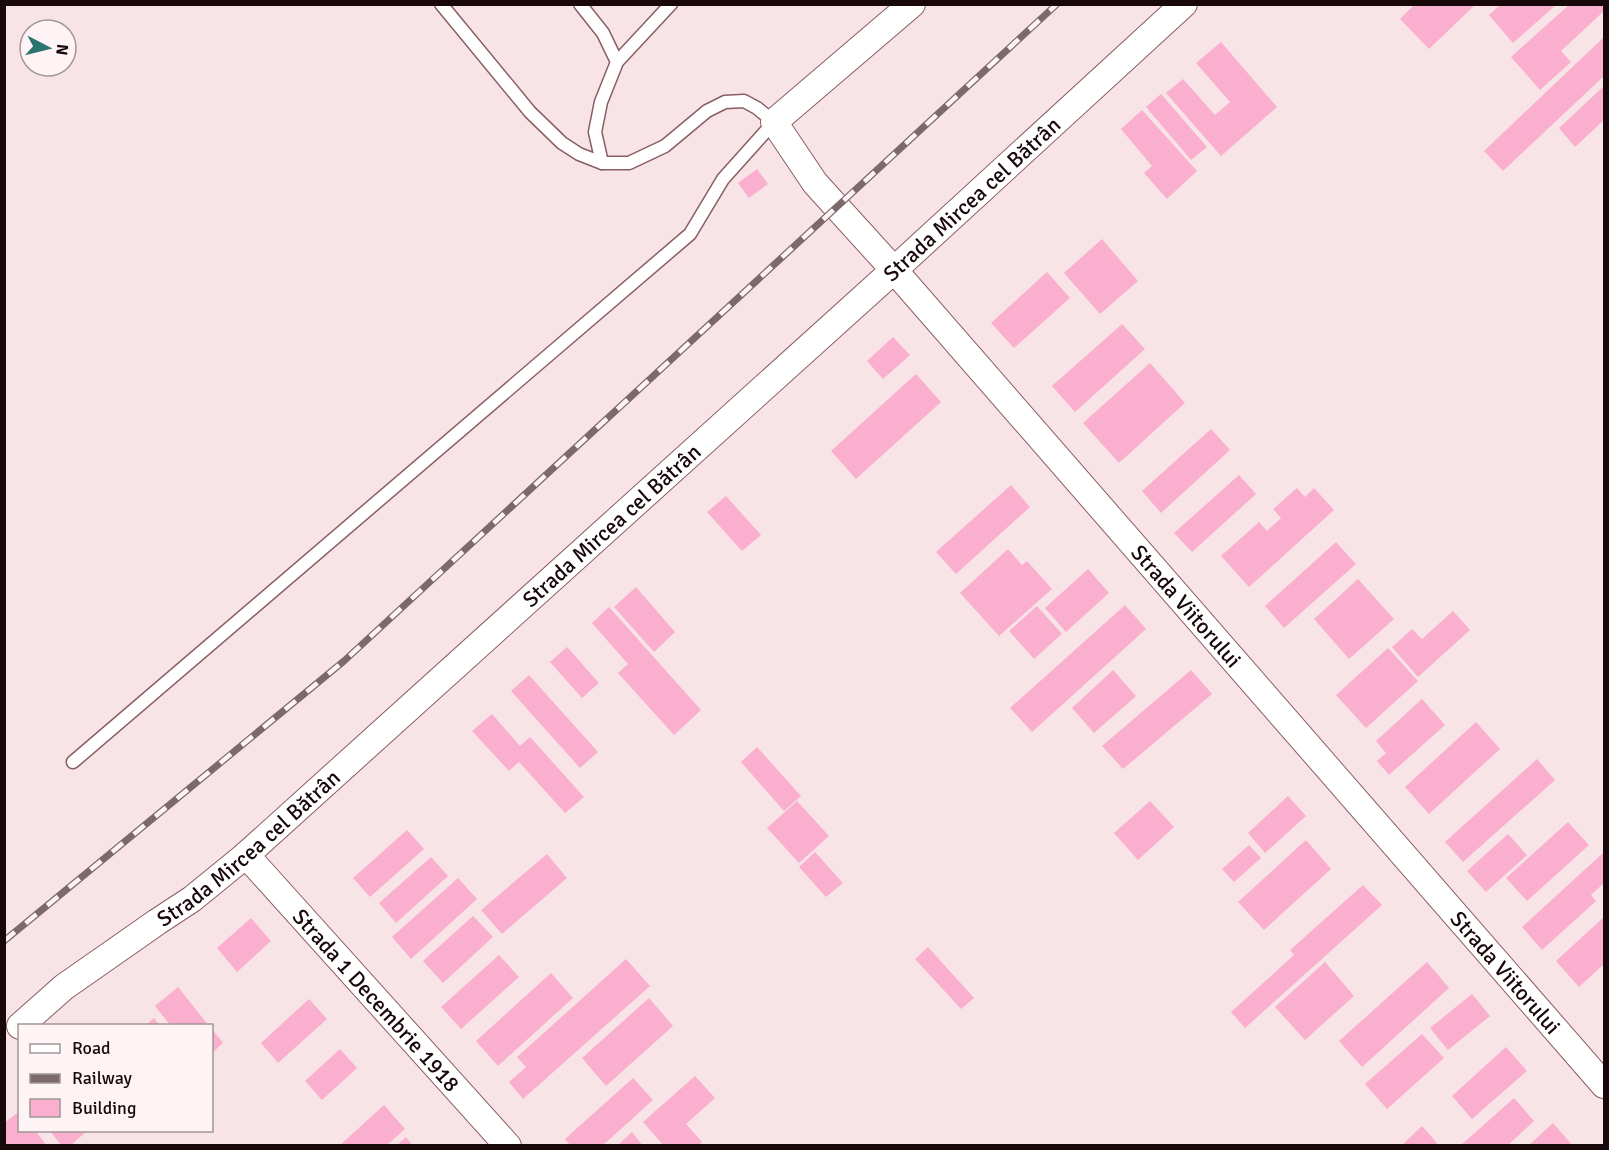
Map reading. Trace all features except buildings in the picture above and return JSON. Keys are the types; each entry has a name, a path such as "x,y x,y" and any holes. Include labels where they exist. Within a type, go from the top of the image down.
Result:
{"street":[{"path":"774,122 912,4"},
{"name":"Strada Mircea cel Bătrân","path":"22,1024 64,987 192,899 246,855 894,270 1184,4"},
{"name":"Strada Viitorului","path":"774,122 815,183 894,270 1605,1085"},
{"name":"Strada 1 Decembrie 1918","path":"246,855 508,1146"},
{"name":"Strada Mircea cel Bătrân","path":"4,1041 18,1028"}],"lane":[{"path":"73,762 690,234 723,179 774,122 744,101 725,102 707,111 665,146 629,163 602,164 579,154 562,143 530,112 441,4"},
{"path":"580,4 603,33 617,62"},
{"path":"602,164 595,132 601,102 617,62 671,4"}],"railway":[{"path":"4,941 344,661 1057,4"}]}
